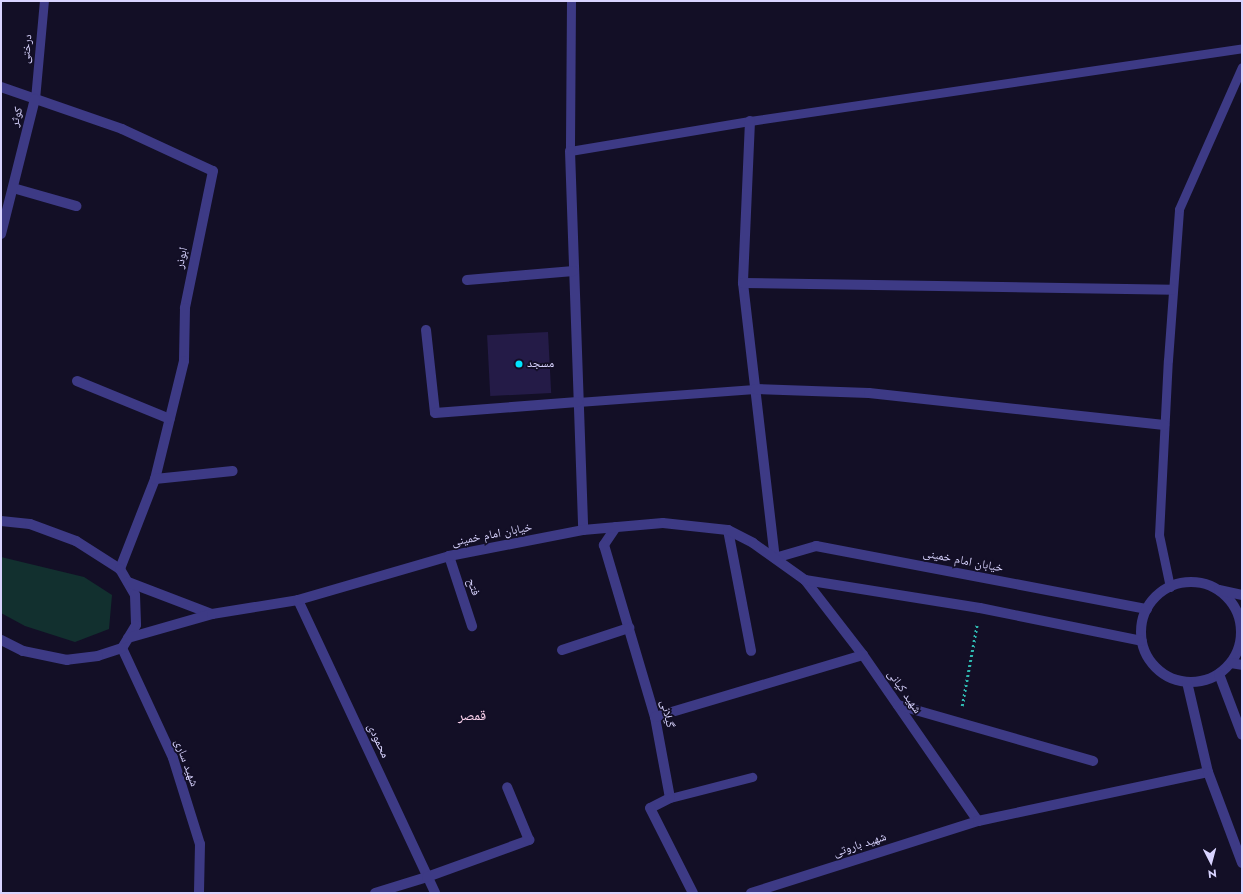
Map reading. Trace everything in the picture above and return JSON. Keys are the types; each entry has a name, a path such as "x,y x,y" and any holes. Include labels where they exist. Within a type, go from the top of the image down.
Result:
{"street":[{"name":"ابوذر","path":"1,87 122,129 213,172 185,308 184,361 155,479 120,569"},
{"name":"کوثر","path":"1,234 35,99"},
{"path":"750,120 743,283 775,558"},
{"path":"570,151 583,530"},
{"path":"13,188 76,206"},
{"path":"467,280 574,271"},
{"path":"743,283 1173,290"},
{"path":"426,330 435,413 578,402"},
{"path":"77,381 170,419"},
{"path":"755,389 868,393 1164,425"},
{"path":"155,479 233,471"},
{"path":"1,521 30,524 76,541 120,569 135,595 136,625 122,648 98,656 67,660 23,651 1,640"},
{"name":"خیابان امام خمینی","path":"128,638 212,614 298,600 449,556 583,530 663,523 728,530 753,543 805,580 980,608 1142,641"},
{"name":"گیلانی","path":"616,527 604,545 655,717 670,798"},
{"path":"728,530 751,650"},
{"name":"خیابان امام خمینی","path":"775,558 816,546 1147,609"},
{"name":"فتح","path":"449,556 472,626"},
{"name":"شهید کیانی","path":"805,580 863,655 978,821"},
{"path":"128,582 212,614"},
{"path":"1217,590 1230,601 1238,615 1241,632 1239,648 1231,663 1219,674 1203,681 1187,682 1171,678 1157,669 1147,656 1142,641 1141,625 1147,609 1156,596 1170,587 1185,583 1202,583 1217,590 1242,595"},
{"name":"محمودی","path":"298,600 435,893"},
{"path":"562,650 629,628"},
{"name":"شهید ساری","path":"122,648 173,758 200,844 199,893"},
{"path":"655,717 863,655"},
{"path":"1231,663 1242,665"},
{"path":"1219,674 1242,735"},
{"path":"1187,682 1208,772 1242,863"},
{"path":"898,705 959,724 1093,761"},
{"name":"شهید باروتی","path":"751,893 978,821 1208,772"},
{"path":"375,893 427,877 529,840 506,787"},
{"path":"670,798 650,808 693,893"}],"lane":[{"name":"درختی","path":"35,99 44,1"},
{"path":"571,1 570,151 750,120 1242,48"},
{"path":"1170,587 1159,536 1164,425 1179,209 1242,67"},
{"path":"578,402 755,389"},
{"path":"670,798 752,777"}],"path":[{"path":"959,724 980,608"}],"green space":[{"path":"1,557 84,577 112,595 109,629 75,642 25,626 1,613"}],"building":[{"name":"مسجد","path":"548,332 551,393 490,396 487,335"}],"place":[{"name":"مسجد","path":"519,364"}],"district":[{"name":"قمصر","path":"472,715"}]}
